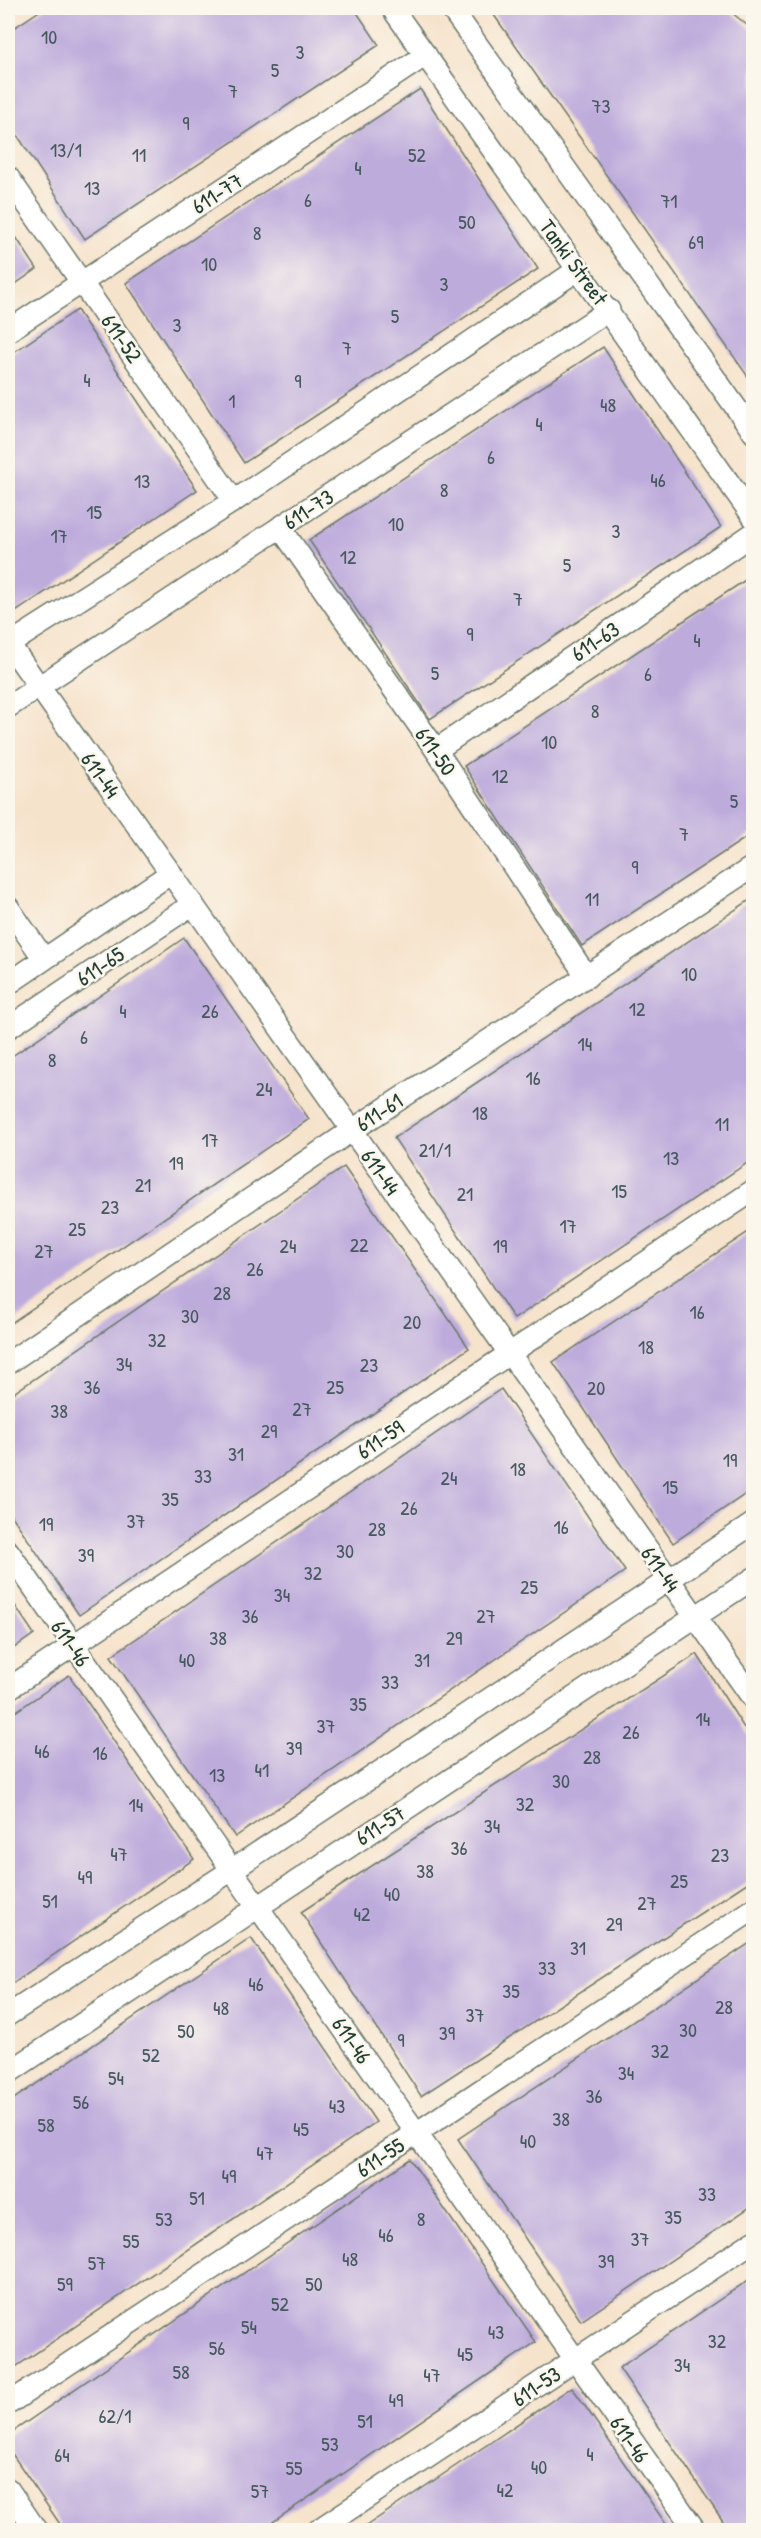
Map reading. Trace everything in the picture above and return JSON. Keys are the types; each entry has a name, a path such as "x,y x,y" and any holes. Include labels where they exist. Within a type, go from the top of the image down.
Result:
{"street":[{"name":"Tanki Street","path":"392,8 609,310 753,518"},
{"name":"Tanki Street","path":"451,8 753,433"},
{"name":"611-77","path":"8,331 426,55"},
{"name":"611-52","path":"8,177 234,501"},
{"path":"8,644 234,501 579,269"},
{"name":"611-73","path":"8,707 609,310"},
{"name":"611-50","path":"280,527 436,750 588,977"},
{"name":"611-63","path":"436,750 753,532"},
{"name":"611-44","path":"8,644 753,1700"},
{"name":"611-61","path":"8,1363 351,1131 588,977 753,866"},
{"name":"611-65","path":"8,984 171,873"},
{"name":"611-65","path":"8,1028 193,904"},
{"path":"8,907 44,959"},
{"name":"611-59","path":"8,1689 753,1190"},
{"name":"611-57","path":"8,2015 232,1870 753,1523"},
{"name":"611-46","path":"8,1551 695,2530"},
{"name":"611-57","path":"8,2073 753,1578"},
{"name":"611-55","path":"8,2404 753,1909"},
{"name":"611-53","path":"318,2530 753,2241"},
{"path":"8,2489 36,2530"}],"building":[{"path":"44,8 354,8 379,45 85,239 8,121 8,32"},
{"path":"489,8 726,8 753,30 753,384"},
{"path":"420,89 538,269 244,463 126,283"},
{"path":"8,225 37,269 8,289"},
{"path":"77,310 197,490 8,617 8,356"},
{"path":"603,347 721,527 430,719 309,540"},
{"path":"753,575 753,833 582,946 464,766"},
{"path":"753,898 753,1159 514,1319 394,1138"},
{"path":"184,938 309,1119 8,1325 8,1059"},
{"path":"344,1167 469,1348 79,1615 8,1510 8,1397"},
{"path":"753,1229 753,1489 673,1543 553,1362"},
{"path":"501,1389 625,1571 235,1837 111,1656"},
{"path":"8,1595 34,1634 8,1652"},
{"path":"697,1654 753,1742 753,1879 421,2096 301,1912"},
{"path":"69,1675 194,1859 8,1986 8,1717"},
{"path":"251,1938 376,2122 8,2372 8,2103"},
{"path":"753,1941 753,2205 581,2321 458,2139"},
{"path":"410,2159 536,2342 261,2530 64,2530 8,2448 8,2435"},
{"path":"753,2277 753,2530 729,2530 619,2368"},
{"path":"572,2387 670,2530 360,2530 469,2457"}]}
